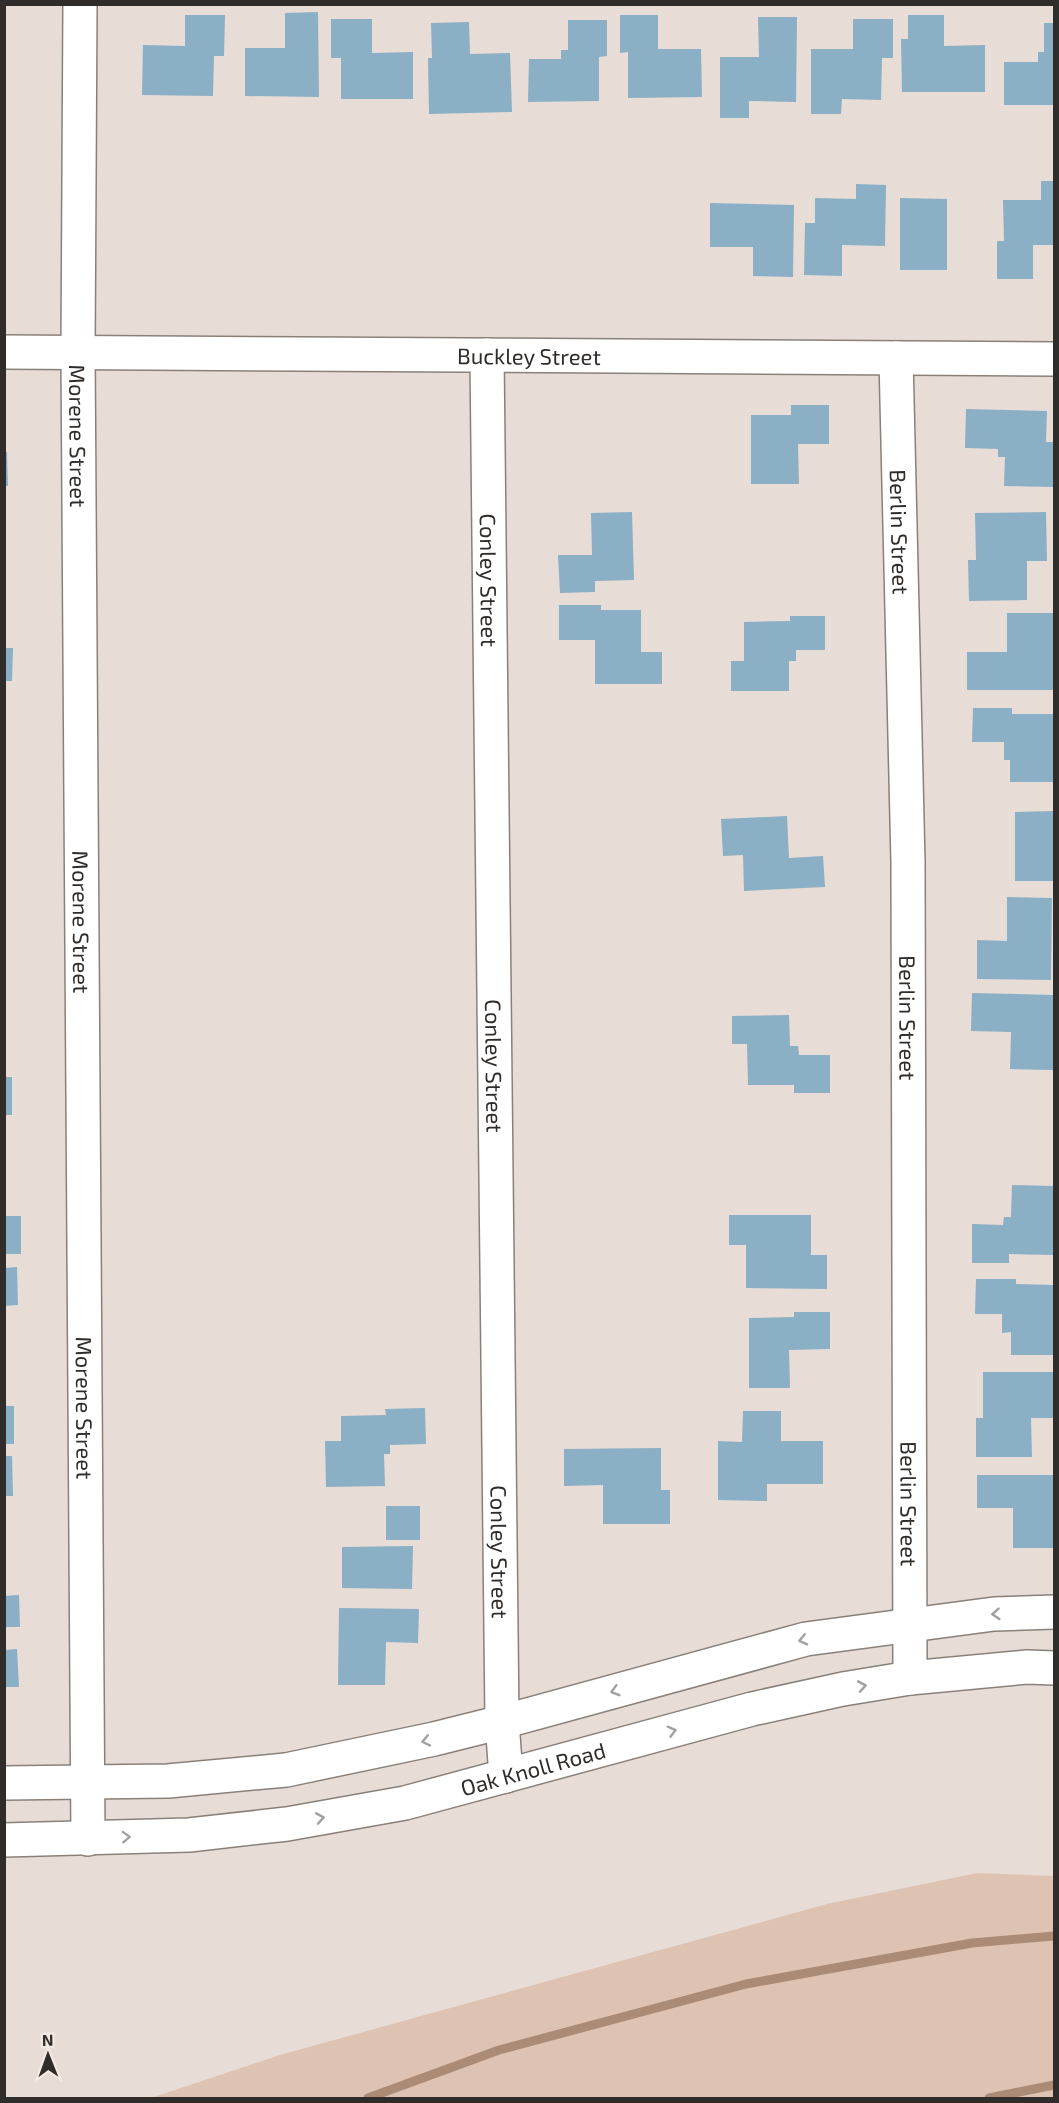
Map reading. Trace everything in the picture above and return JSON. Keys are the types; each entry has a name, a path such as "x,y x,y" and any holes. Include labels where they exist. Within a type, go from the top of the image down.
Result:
{"street":[{"name":"Morene Street","path":"80,4 78,352 88,1839"},
{"name":"Buckley Street","path":"4,352 1054,359"},
{"name":"Conley Street","path":"487,355 502,1722 506,1776"},
{"name":"Berlin Street","path":"896,358 908,874 910,1678"},
{"path":"4,1783 168,1781 286,1770 434,1739 502,1722 806,1639 994,1614 1054,1612"},
{"name":"Oak Knoll Road","path":"4,1840 189,1835 287,1824 405,1803 752,1709 843,1689 910,1678 1027,1667 1054,1668"}],"shaded area":[{"path":"977,1873 1054,1876 1054,2098 151,2098 280,2055 827,1904"}],"building":[{"path":"318,12 319,97 245,96 245,48 285,48 285,13"},
{"path":"185,15 225,15 224,56 214,56 213,96 142,95 143,45 185,46"},
{"path":"620,15 658,15 658,49 701,49 702,97 628,98 628,52 620,53"},
{"path":"908,15 944,15 944,46 985,45 985,92 902,92 901,39 908,39"},
{"path":"758,17 797,17 796,102 749,101 749,118 720,118 720,57 759,57"},
{"path":"331,19 372,19 372,53 413,52 413,99 341,99 341,58 331,58"},
{"path":"853,19 893,19 893,58 882,58 881,100 842,99 841,114 811,114 811,49 853,49"},
{"path":"568,20 607,20 607,56 599,57 599,101 528,102 529,59 561,59 561,50 568,50"},
{"path":"469,22 470,54 510,53 512,112 429,114 428,58 432,58 431,23"},
{"path":"1044,23 1054,23 1054,105 1004,105 1004,62 1038,62 1038,52 1044,52"},
{"path":"1041,181 1054,181 1054,245 1033,245 1033,279 997,279 997,241 1004,241 1003,200 1041,200"},
{"path":"856,184 886,185 885,246 842,245 842,276 804,275 805,223 815,223 815,198 856,199"},
{"path":"900,198 947,199 947,270 900,270"},
{"path":"710,203 794,205 793,277 753,276 753,247 710,247"},
{"path":"791,405 829,405 829,444 798,444 799,484 751,484 751,415 791,415"},
{"path":"966,409 1047,411 1046,442 1054,442 1054,487 1004,486 1005,457 998,457 998,449 965,448"},
{"path":"4,452 7,452 8,486 4,486"},
{"path":"632,512 634,580 595,581 595,592 560,593 558,555 592,555 591,513"},
{"path":"1046,512 1047,561 1027,561 1027,600 969,601 968,560 976,560 975,513"},
{"path":"559,605 601,605 601,610 641,610 641,652 662,652 662,684 595,684 595,640 559,640"},
{"path":"1007,613 1054,613 1054,690 967,690 967,652 1007,652"},
{"path":"790,616 825,616 825,650 796,650 796,661 789,661 789,691 731,691 731,661 744,661 744,622 790,621"},
{"path":"4,648 13,648 12,681 4,681"},
{"path":"973,708 1012,708 1012,714 1053,714 1054,782 1010,782 1010,760 1004,760 1004,742 972,742"},
{"path":"1054,811 1054,881 1015,881 1015,812"},
{"path":"787,816 789,858 823,856 825,887 744,891 743,855 723,856 721,819"},
{"path":"1007,897 1052,898 1051,980 977,979 977,940 1007,941"},
{"path":"972,993 1054,995 1053,1070 1010,1069 1011,1032 971,1031"},
{"path":"789,1015 790,1046 798,1046 799,1055 830,1055 830,1093 794,1093 794,1085 748,1085 747,1044 732,1044 732,1016"},
{"path":"4,1077 12,1077 12,1115 4,1115"},
{"path":"1012,1185 1054,1186 1054,1255 1009,1254 1009,1263 972,1263 972,1224 1003,1225 1004,1217 1011,1217"},
{"path":"729,1215 811,1215 811,1255 827,1255 827,1289 746,1288 746,1245 729,1245"},
{"path":"4,1216 21,1216 21,1254 4,1254"},
{"path":"17,1267 18,1305 4,1306 4,1268"},
{"path":"976,1279 1016,1279 1016,1284 1054,1285 1054,1355 1011,1355 1011,1332 1002,1333 1002,1314 975,1314"},
{"path":"794,1312 830,1312 830,1349 789,1350 790,1388 749,1388 749,1318 794,1317"},
{"path":"983,1372 1054,1372 1054,1418 1031,1418 1032,1457 976,1457 976,1418 983,1418"},
{"path":"4,1406 14,1406 14,1444 4,1444"},
{"path":"425,1408 426,1444 390,1445 390,1454 384,1454 385,1486 326,1487 325,1441 341,1441 341,1416 386,1415 385,1409"},
{"path":"743,1411 781,1411 781,1441 823,1441 823,1484 767,1484 767,1501 718,1500 718,1441 742,1442"},
{"path":"661,1448 661,1490 670,1490 670,1524 603,1524 603,1485 564,1486 564,1449"},
{"path":"4,1456 12,1456 13,1496 4,1496"},
{"path":"977,1475 1054,1475 1054,1548 1013,1548 1013,1508 977,1508"},
{"path":"386,1506 420,1506 420,1540 386,1540"},
{"path":"413,1546 412,1589 342,1588 342,1547"},
{"path":"19,1595 20,1627 4,1627 4,1596"},
{"path":"339,1608 419,1609 418,1643 386,1642 385,1685 338,1685"},
{"path":"17,1649 19,1687 4,1687 4,1650"}],"waterway":[{"path":"368,2098 499,2050 746,1984 972,1943 1054,1936"},
{"path":"989,2098 1054,2085"}]}
